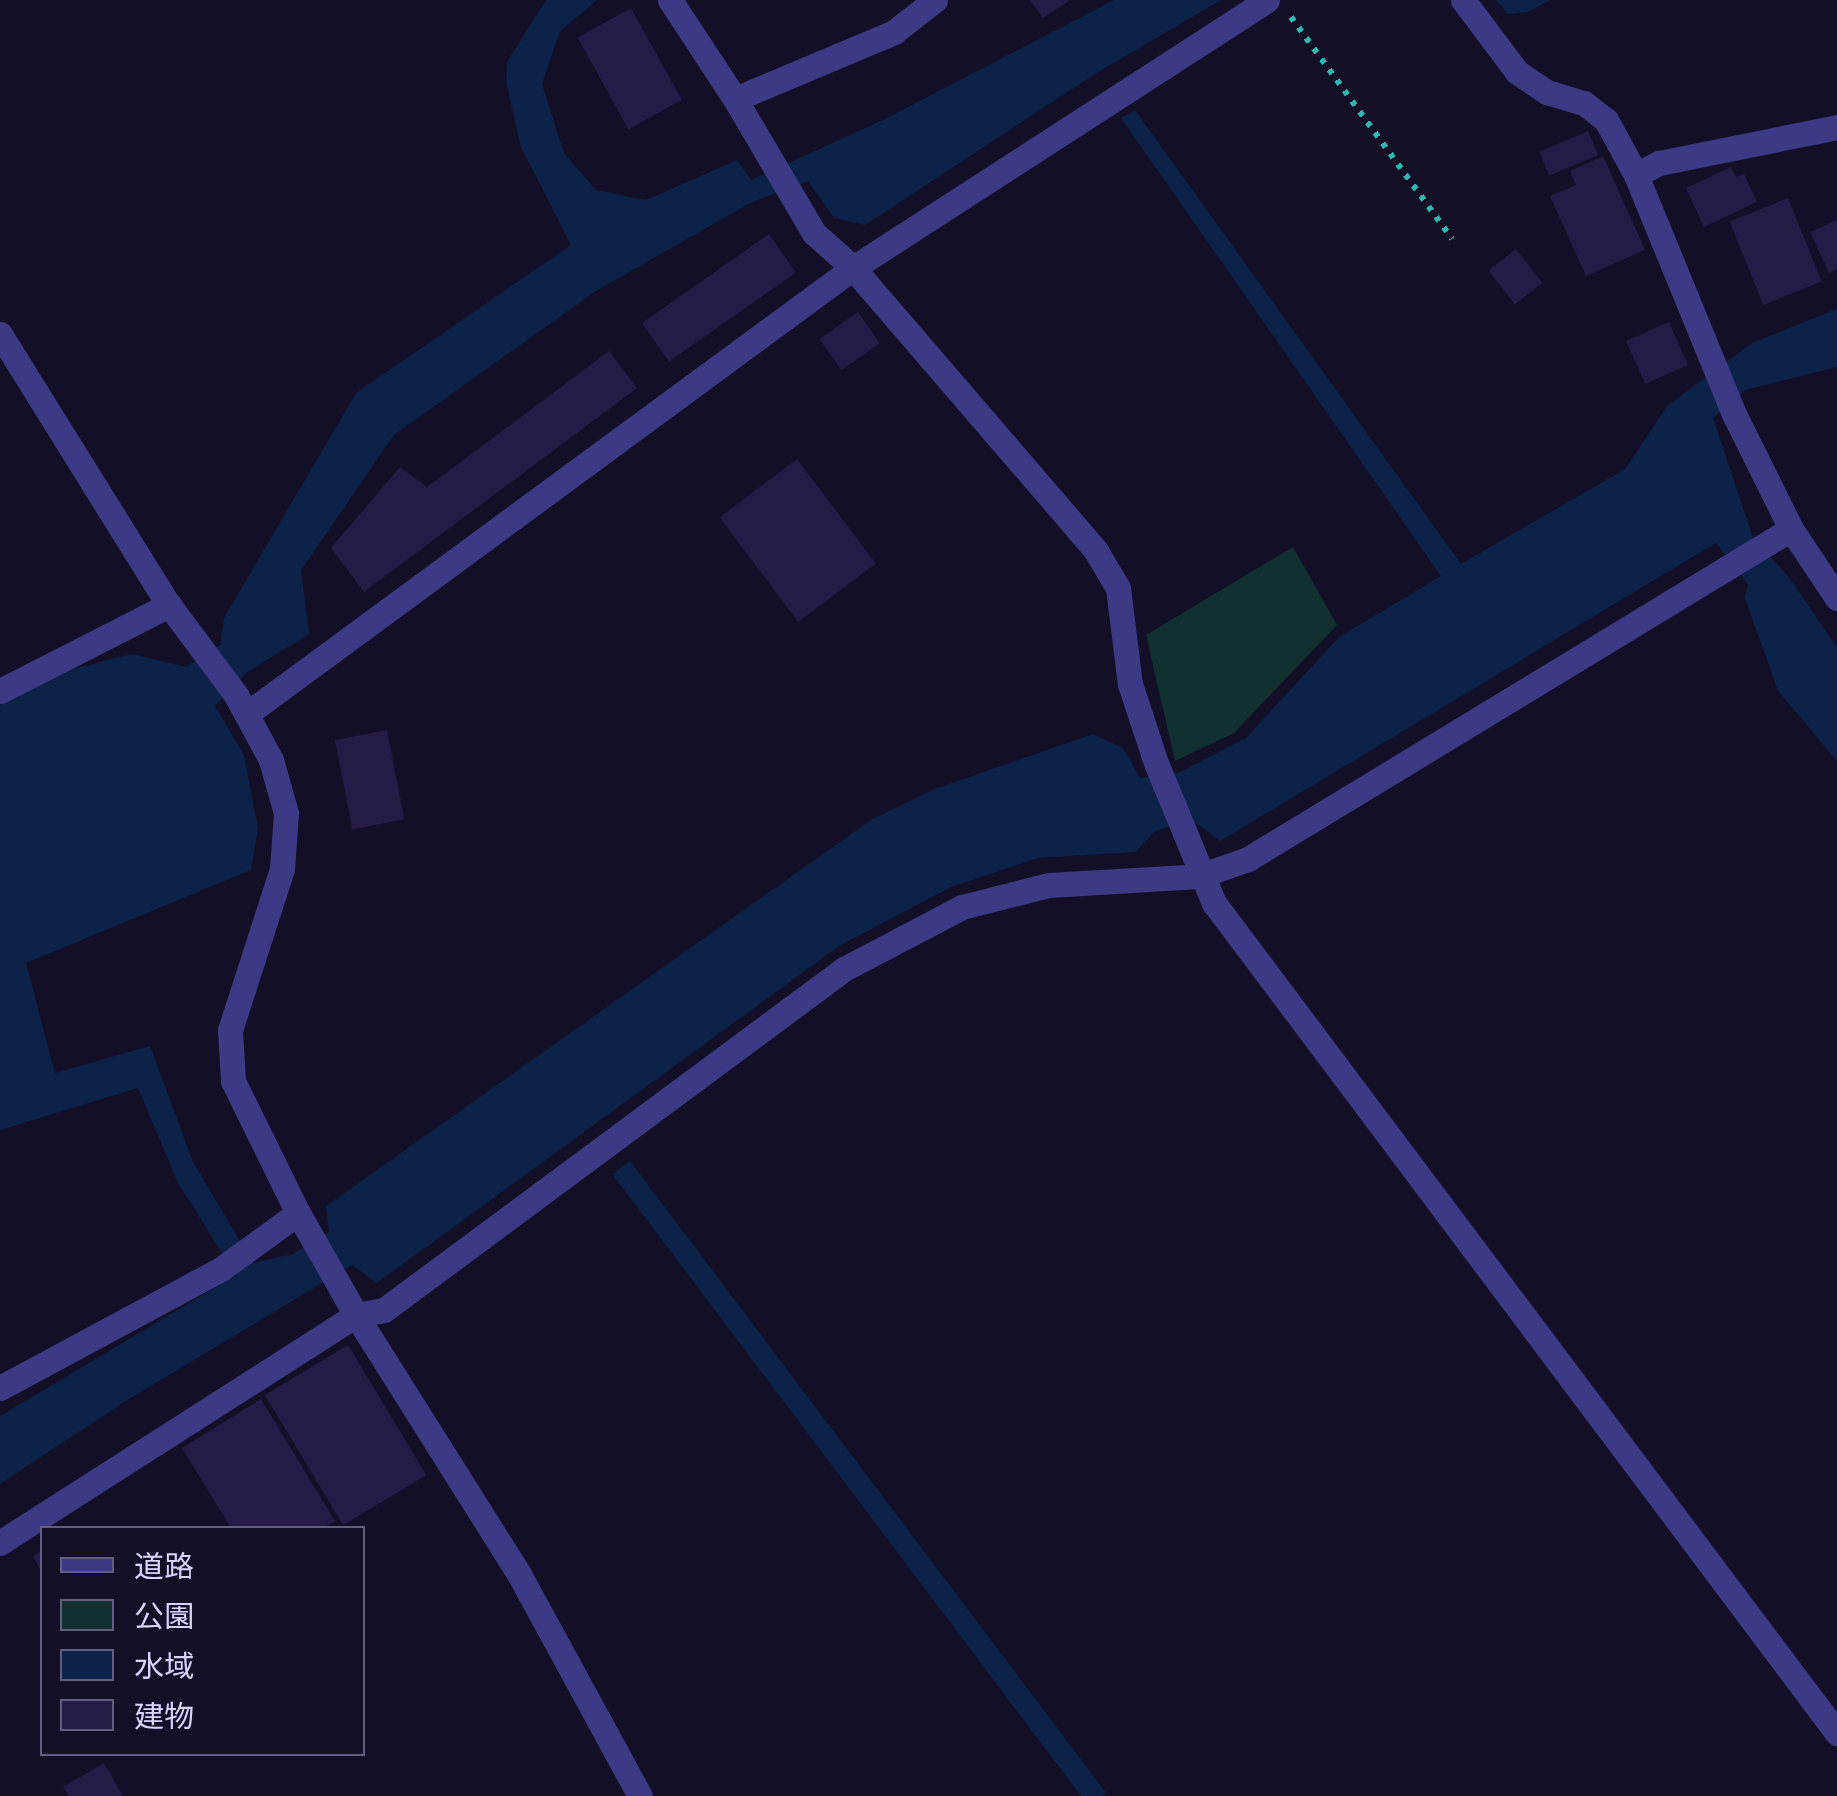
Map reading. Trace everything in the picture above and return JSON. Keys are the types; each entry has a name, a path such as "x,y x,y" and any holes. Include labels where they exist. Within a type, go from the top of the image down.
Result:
{"street":[{"path":"670,0 736,99 814,233 853,268 1096,551 1118,588 1130,684 1156,763 1199,876 1214,904 1837,1732"},
{"path":"736,99 894,32 935,0"},
{"path":"242,704 853,268 1267,0"},
{"path":"1463,0 1517,72 1547,92 1584,103 1606,120 1636,175 1782,536 1837,598"},
{"path":"1636,175 1660,164 1837,127"},
{"path":"0,334 170,605 242,704 271,760 286,813 282,869 230,1030 233,1080 298,1213 356,1315 519,1574 640,1796"},
{"path":"0,1543 356,1315 384,1310 844,969 962,906 1049,885 1199,876 1248,859 1782,536"},
{"path":"0,691 170,605"},
{"path":"0,1388 221,1269 298,1213"}],"path":[{"path":"1290,16 1452,239"}],"green space":[{"path":"1293,547 1337,625 1234,733 1175,761 1146,635"}],"water":[{"path":"546,0 597,0 560,31 542,84 564,153 596,190 646,200 737,160 751,180 883,120 1114,0 1221,0 1095,74 865,225 834,218 808,181 752,202 596,291 394,435 301,570 309,634 246,673 215,706 244,755 258,828 251,870 26,963 55,1073 150,1046 193,1162 253,1263 293,1254 329,1232 326,1206 871,820 932,790 1093,734 1123,748 1140,778 1178,773 1246,738 1339,637 1441,576 1121,118 1135,110 1461,564 1625,469 1667,406 1752,343 1837,309 1837,367 1745,390 1713,418 1753,538 1788,576 1837,647 1837,761 1778,691 1745,598 1748,584 1716,543 1220,841 1192,820 1155,831 1135,852 1038,858 951,887 839,946 377,1283 352,1265 121,1404 0,1484 0,1416 236,1275 178,1183 138,1088 0,1130 0,705 65,671 132,654 186,667 220,645 224,618 356,393 571,245 521,147 506,82 507,62"},
{"path":"1496,0 1550,0 1528,12 1508,14"},
{"path":"630,1161 1106,1793 1081,1796 612,1174"}],"building":[{"path":"1030,0 1070,0 1043,18"},
{"path":"631,8 682,100 629,129 578,38"},
{"path":"1588,131 1598,155 1549,176 1539,152"},
{"path":"1603,156 1645,250 1586,276 1550,196 1576,185 1570,171"},
{"path":"1731,167 1736,177 1744,174 1757,202 1704,227 1686,188"},
{"path":"1788,198 1822,281 1763,305 1730,222"},
{"path":"1837,220 1837,269 1829,273 1810,232"},
{"path":"769,234 796,273 669,361 642,323"},
{"path":"1516,249 1542,283 1515,304 1488,271"},
{"path":"858,312 880,343 841,370 819,339"},
{"path":"1669,322 1688,365 1645,384 1626,341"},
{"path":"609,351 637,388 364,592 331,548 400,467 427,487"},
{"path":"797,459 876,564 798,622 720,517"},
{"path":"387,730 404,819 352,829 335,740"},
{"path":"348,1345 426,1475 343,1525 265,1395"},
{"path":"261,1399 335,1521 326,1526 230,1526 182,1448"},
{"path":"104,1763 123,1796 69,1796 63,1787"}]}
